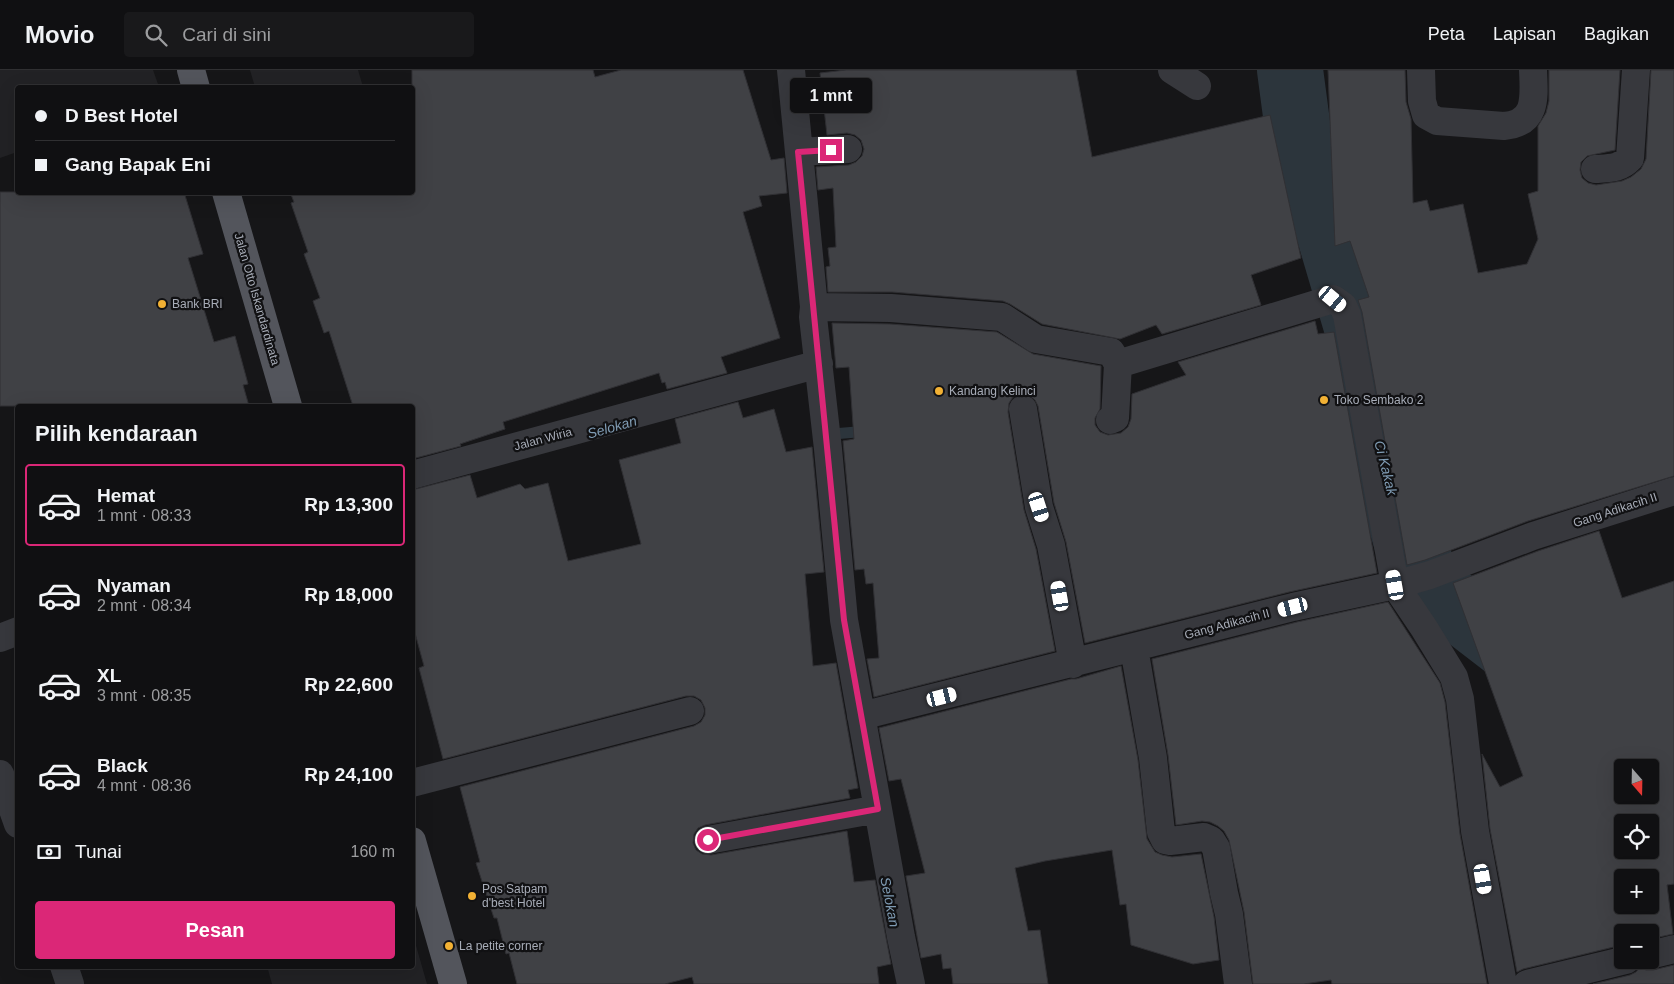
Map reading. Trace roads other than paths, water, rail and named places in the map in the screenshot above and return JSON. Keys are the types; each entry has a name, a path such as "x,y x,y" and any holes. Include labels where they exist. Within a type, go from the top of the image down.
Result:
{"main road":[{"path":"191,70 195,85"},
{"name":"Jalan Otto Iskandardinata","path":"227,195 287,404"},
{"path":"415,851 453,984"}],"street":[{"path":"791,70 814,307 814,365 844,620 911,984"},
{"path":"1172,70 1197,86"},
{"path":"1421,70 1422,102 1426,115 1437,121 1504,126 1514,125 1524,119 1530,111 1534,100 1533,70"},
{"path":"1595,169 1618,168 1630,158 1636,70"},
{"path":"798,152 848,149"},
{"path":"1118,364 1333,299 1342,306 1347,315 1395,585 1449,668 1454,677 1460,699 1475,831 1503,984"},
{"path":"814,307 891,308 1002,317 1036,339 1111,352 1118,364 1115,418 1110,420"},
{"name":"Jalan Wiria","path":"415,474 814,365"},
{"path":"1023,409 1039,507 1051,545 1073,664"},
{"name":"Gang Adikacih II","path":"861,716 1293,607 1395,585 1430,575 1533,536 1674,491"},
{"path":"0,638 15,632"},
{"path":"1134,648 1153,758 1161,832 1165,840 1170,841 1204,837 1211,840 1216,848 1229,914 1238,984"},
{"path":"415,782 690,711"},
{"path":"2,787 15,817"},
{"path":"708,840 878,809"},
{"path":"1659,952 1674,949"},
{"path":"1527,984 1559,980 1614,964"},
{"path":"65,969 70,984"}],"waterway":[{"name":"Ci Kakak","path":"1290,70 1299,138 1361,341 1382,460 1408,546 1436,588 1466,615 1527,662 1601,711 1674,718"},
{"name":"Selokan","path":"833,434 868,431"}],"place":[{"name":"Bank BRI","path":"162,304"},
{"name":"Kandang Kelinci","path":"939,391"},
{"name":"Toko Sembako 2","path":"1324,400"},
{"name":"Pos Satpam d'best Hotel","path":"472,896"},
{"name":"La petite corner","path":"449,946"}]}
